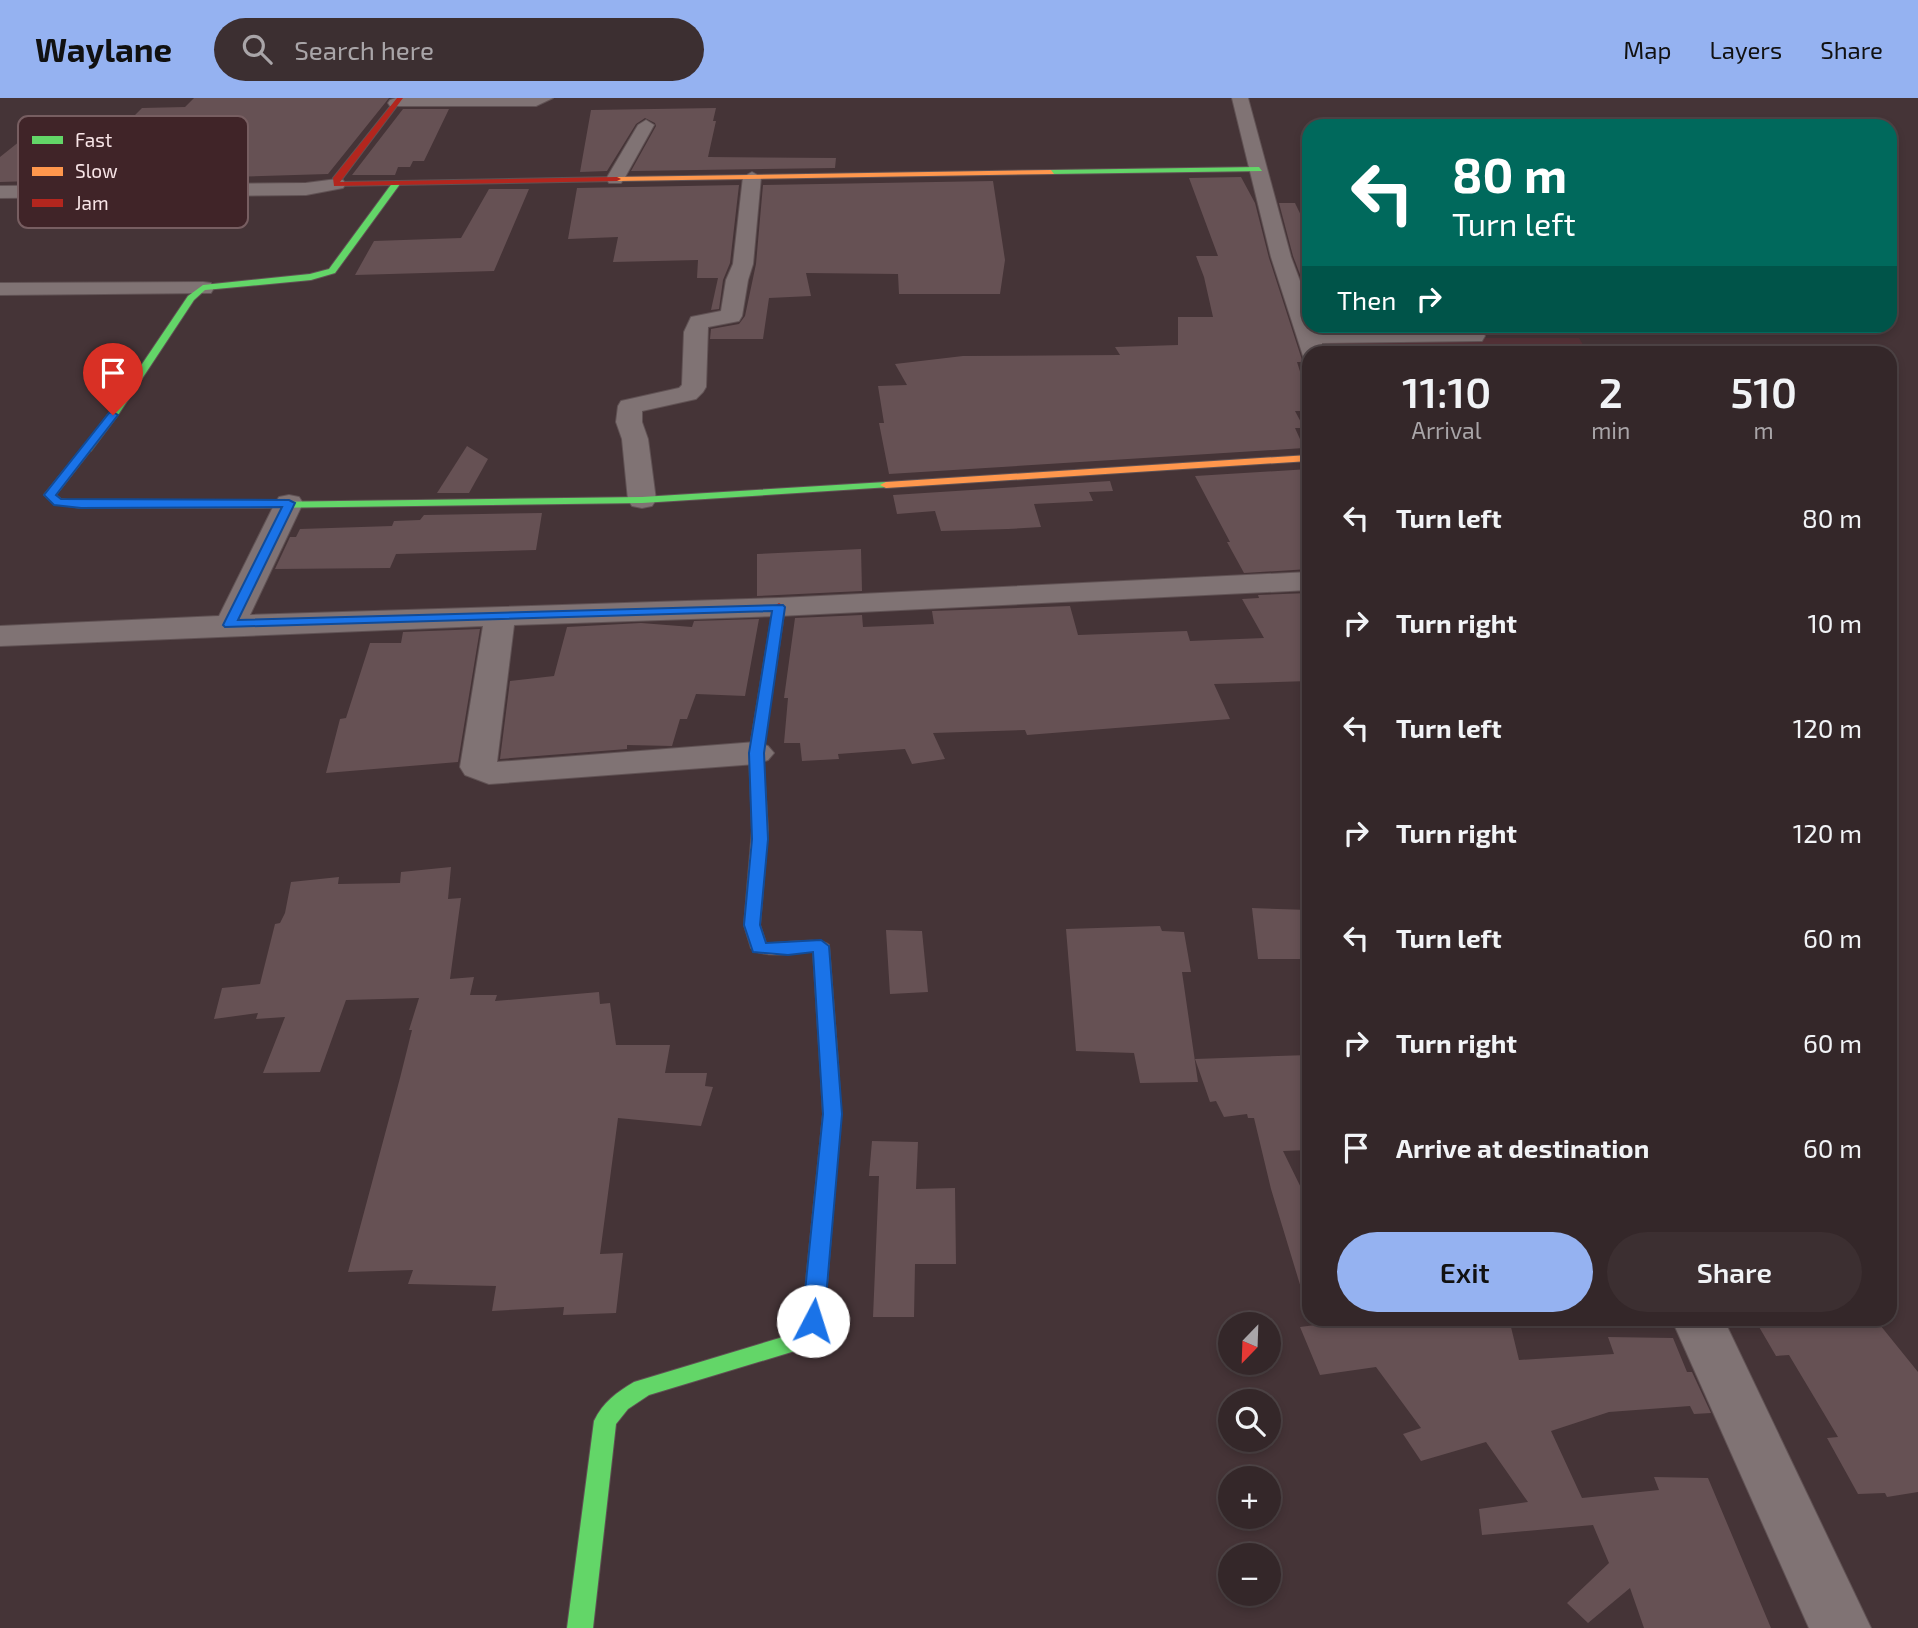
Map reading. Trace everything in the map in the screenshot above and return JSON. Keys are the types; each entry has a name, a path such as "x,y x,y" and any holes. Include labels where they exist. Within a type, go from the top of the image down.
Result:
{"street":[{"path":"337,184 335,180 398,101 536,101 545,98"},
{"path":"1240,98 1259,169 1301,288"},
{"path":"615,179 646,125"},
{"path":"248,190 306,189 337,184 1259,169"},
{"path":"642,500 635,439 629,422 630,406 687,394 694,387 695,332 699,322 731,316 737,280 743,264 752,177"},
{"path":"3,289 203,288 311,277 332,271 396,184"},
{"path":"0,192 18,192"},
{"path":"203,288 191,298 113,415 50,495 58,502 81,505 461,504 642,500 1302,458"},
{"path":"1311,345 1474,336"},
{"path":"230,625 289,503"},
{"path":"0,636 230,625 779,607 1302,581"},
{"path":"580,1628 605,1421 620,1402 642,1388 800,1341 813,1321 832,1114 821,946 759,948 752,925 760,839 756,753 779,607"},
{"path":"499,616 478,767 489,774 756,753"},
{"path":"1701,1326 1840,1628"}],"shaded area":[{"path":"1325,338 1579,338 1584,346 1327,346"}],"building":[{"path":"194,98 389,98 328,174 248,176 248,116 134,116 142,108 185,107"},
{"path":"716,108 708,157 836,158 835,168 631,171 656,126 645,118 636,124 607,171 580,172 591,110"},
{"path":"403,109 449,109 424,161 413,161 410,167 398,167 395,175 352,175"},
{"path":"18,143 18,181 0,182 0,157"},
{"path":"1241,177 1255,203 1269,258 1302,360 1297,362 1302,378 1302,411 1295,411 1302,428 1295,428 1302,448 889,474 879,423 884,423 878,386 907,385 895,364 963,356 1120,355 1115,347 1178,345 1178,317 1213,317 1196,256 1218,256 1189,178"},
{"path":"993,181 1005,260 1000,294 899,294 898,274 806,273 811,296 769,298 763,339 710,339 711,329 739,324 745,316 756,264 763,185"},
{"path":"739,185 730,263 723,280 719,309 711,310 718,278 697,278 698,260 613,262 618,237 568,239 577,188"},
{"path":"489,189 529,189 494,271 355,275 374,241 461,238"},
{"path":"1279,203 1295,203 1302,218 1302,280"},
{"path":"467,446 488,459 469,493 437,493"},
{"path":"1302,469 1302,569 1244,573 1195,476"},
{"path":"1110,481 1113,491 1089,492 1093,501 1034,504 1041,527 941,531 935,511 897,514 893,495"},
{"path":"542,513 536,550 396,554 390,568 275,569 290,537 296,537 300,529 392,526 394,521 420,520 424,515"},
{"path":"861,549 862,591 757,596 757,554"},
{"path":"1302,593 1302,681 1214,684 1230,719 1027,735 1025,730 933,733 945,759 912,764 905,749 838,754 839,759 802,761 800,743 784,743 788,698 784,698 795,618 862,615 863,627 934,624 932,611 1070,606 1078,635 1187,631 1190,641 1264,638 1242,599 1259,598 1258,595"},
{"path":"759,619 745,696 696,694 687,719 680,719 672,746 627,745 627,749 500,759 510,681 554,676 567,627 641,623 692,627 694,621"},
{"path":"480,629 458,762 326,773 340,719 346,718 370,643 401,643 403,632"},
{"path":"451,867 448,899 461,898 450,979 474,977 470,995 497,995 495,1001 599,992 600,1004 610,1003 616,1045 670,1045 665,1073 707,1073 705,1086 713,1087 701,1126 618,1118 600,1254 623,1253 616,1313 563,1315 564,1307 492,1311 496,1286 408,1284 413,1270 348,1272 419,998 346,1000 320,1072 263,1073 285,1017 256,1019 258,1013 214,1019 222,988 260,984 275,924 280,923 285,913 291,882 339,877 338,884 400,883 401,872"},
{"path":"1252,908 1302,910 1302,959 1258,959"},
{"path":"1160,926 1162,931 1184,932 1191,972 1182,972 1198,1082 1140,1083 1134,1053 1076,1051 1066,929"},
{"path":"886,930 922,931 928,992 890,994"},
{"path":"1302,1055 1302,1150 1283,1151 1302,1190 1302,1288 1271,1189 1254,1118 1248,1118 1247,1114 1224,1117 1216,1101 1210,1102 1195,1059"},
{"path":"872,1141 918,1142 916,1189 955,1188 956,1264 915,1264 914,1317 873,1317 879,1176 869,1176"},
{"path":"1511,1326 1519,1360 1614,1354 1608,1337 1673,1338 1687,1372 1692,1372 1711,1413 1694,1414 1690,1406 1609,1412 1551,1431 1582,1498 1659,1490 1654,1477 1708,1478 1771,1628 1644,1628 1630,1588 1588,1623 1567,1603 1609,1563 1593,1525 1482,1535 1479,1509 1528,1502 1486,1442 1421,1461 1403,1434 1421,1428 1376,1367 1320,1375 1300,1327"},
{"path":"1758,1326 1881,1326 1918,1372 1918,1492 1887,1497 1885,1493 1858,1494 1827,1438 1838,1437 1789,1355 1776,1356"}],"traffic: fast":[{"path":"1051,172 1259,169"},
{"path":"87,449 113,415 191,298 203,288 311,277 332,271 396,184"},
{"path":"264,505 642,500 886,485"},
{"path":"580,1628 605,1421 620,1402 642,1388 800,1341 813,1321 832,1114 829,1062"}],"traffic: slow":[{"path":"617,179 1051,172"},
{"path":"87,449 50,495 58,502 81,505 264,505"},
{"path":"886,485 1302,458"},
{"path":"760,830 752,925 759,948 787,949 821,945 829,1062"}],"traffic: jam":[{"path":"400,98 336,180 337,184 617,179"},
{"path":"760,830 756,753 779,607"}],"route":[{"path":"113,415 50,495 58,502 81,505 289,503 230,625 779,607 756,753 760,839 752,925 759,948 821,946 832,1114 813,1321"}]}
